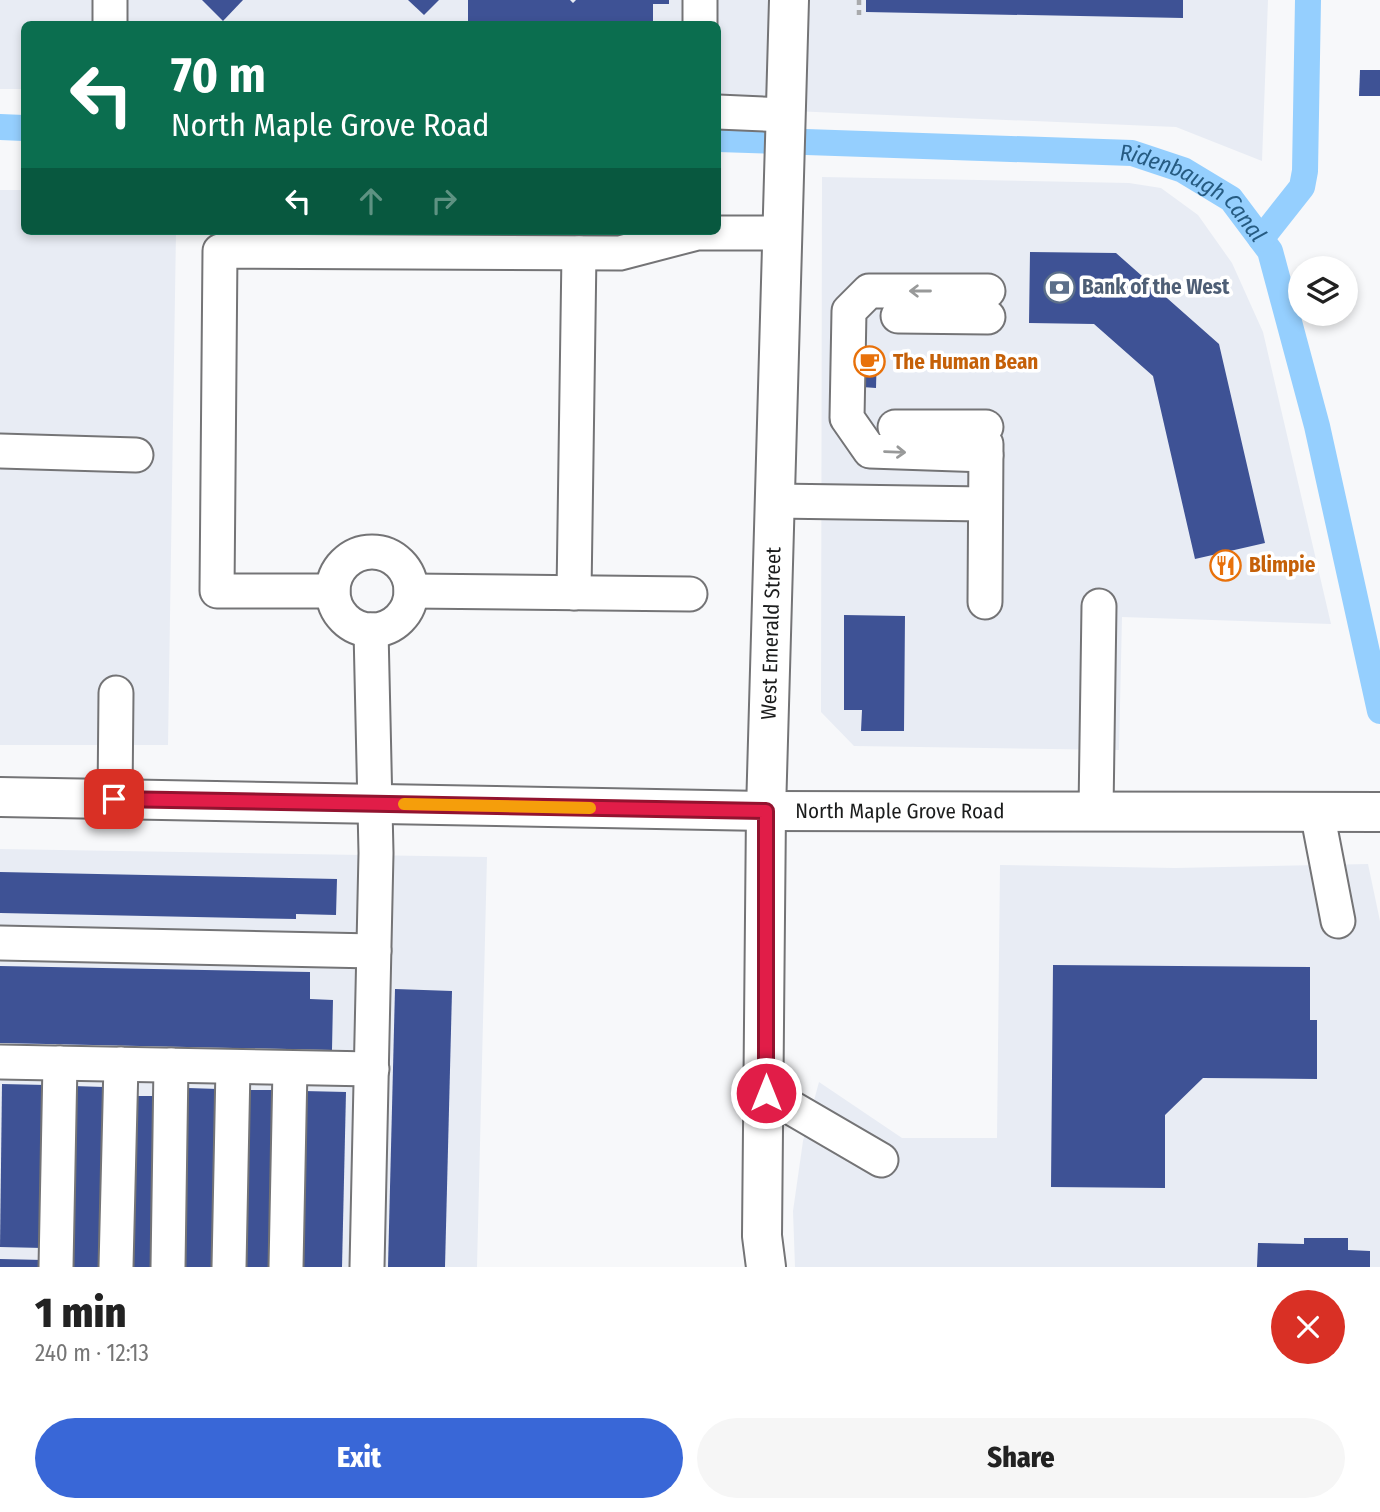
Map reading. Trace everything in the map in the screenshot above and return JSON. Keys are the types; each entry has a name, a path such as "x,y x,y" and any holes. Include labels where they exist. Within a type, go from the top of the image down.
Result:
{"main road":[{"name":"West Emerald Street","path":"766,1267 762,1236 766,1093 766,811 789,0"},
{"name":"North Maple Grove Road","path":"0,797 766,811 1380,813"}],"lane":[{"path":"110,0 110,21"},
{"path":"700,0 700,21"},
{"path":"721,113 786,118"},
{"path":"721,233 783,233"},
{"path":"333,591 217,591 220,251 579,253 631,251 690,235"},
{"path":"573,593 579,253"},
{"path":"898,316 988,304 869,291 849,311 847,418 870,451 986,442"},
{"path":"895,427 986,442"},
{"path":"985,602 986,442"},
{"path":"0,451 136,455"},
{"path":"775,501 985,504"},
{"path":"368,551 393,557 403,566 411,591 409,603 395,623 371,630 347,621 338,611 333,591 336,573 344,562 368,551"},
{"path":"411,591 690,594"},
{"path":"1096,810 1099,606"},
{"path":"367,1267 374,951 371,630"},
{"path":"114,799 116,694"},
{"path":"1317,812 1338,921"},
{"path":"0,943 374,951"},
{"path":"0,1062 372,1069"},
{"path":"57,1267 60,1063"},
{"path":"116,1267 121,1064"},
{"path":"168,1267 172,1065"},
{"path":"229,1267 233,1067"},
{"path":"286,1267 290,1068"},
{"path":"766,1093 881,1160"}],"path":[{"path":"859,0 859,15"}],"shaded area":[{"path":"0,0 1268,0 1262,161 1176,127 721,108 721,21 21,21 21,89 0,89"},
{"path":"822,177 1129,183 1161,188 1198,215 1232,263 1263,332 1331,624 1122,617 1119,750 854,746 821,712"},
{"path":"0,190 21,190 21,235 176,235 168,745 0,745"},
{"path":"0,849 487,857 477,1267 0,1267"},
{"path":"1368,864 1380,921 1380,1267 795,1267 793,1211 803,1141 819,1082 902,1138 997,1138 1000,865 1175,868"}],"building":[{"path":"202,0 243,0 223,21"},
{"path":"408,0 439,0 424,15"},
{"path":"468,0 570,0 573,3 576,0 669,0 669,4 653,4 653,21 468,21"},
{"path":"866,0 1183,0 1183,18 866,12"},
{"path":"1360,70 1380,70 1380,96 1359,96"},
{"path":"1030,252 1116,253 1219,344 1265,543 1195,559 1153,376 1094,324 1029,323"},
{"name":"The Human Bean","path":"863,348 877,349 876,388 862,387"},
{"path":"844,615 905,616 904,731 861,731 862,710 844,710"},
{"path":"0,872 337,879 336,915 296,914 296,919 0,913"},
{"path":"1053,965 1310,967 1310,1020 1317,1020 1317,1079 1203,1078 1165,1115 1165,1188 1051,1187"},
{"path":"0,966 310,972 310,999 333,1000 332,1050 0,1043"},
{"path":"395,989 452,991 445,1267 388,1267"},
{"path":"2,1084 46,1085 43,1248 0,1247"},
{"path":"73,1086 104,1087 101,1267 69,1267"},
{"path":"188,1088 218,1089 214,1267 184,1267"},
{"path":"245,1090 276,1090 273,1267 242,1267"},
{"path":"304,1091 346,1092 342,1267 299,1267"},
{"path":"129,1096 159,1096 156,1267 126,1267"},
{"path":"1304,1238 1348,1238 1348,1250 1370,1251 1370,1267 1257,1267 1258,1243 1304,1244"},
{"path":"0,1259 43,1260 43,1267 0,1267"}],"waterway":[{"path":"1261,239 1302,187 1305,171 1308,0"},
{"name":"Ridenbaugh Canal","path":"0,127 21,128"},
{"name":"Ridenbaugh Canal","path":"721,139 1132,153 1183,170 1231,199 1270,251 1317,426 1380,711"}],"slow traffic":[{"path":"404,804 590,808"}],"place":[{"name":"Bank of the West","path":"1059,287"},
{"name":"The Human Bean","path":"870,362"},
{"name":"Blimpie","path":"1226,565"}],"route":[{"path":"114,799 766,811 766,1093"}]}
